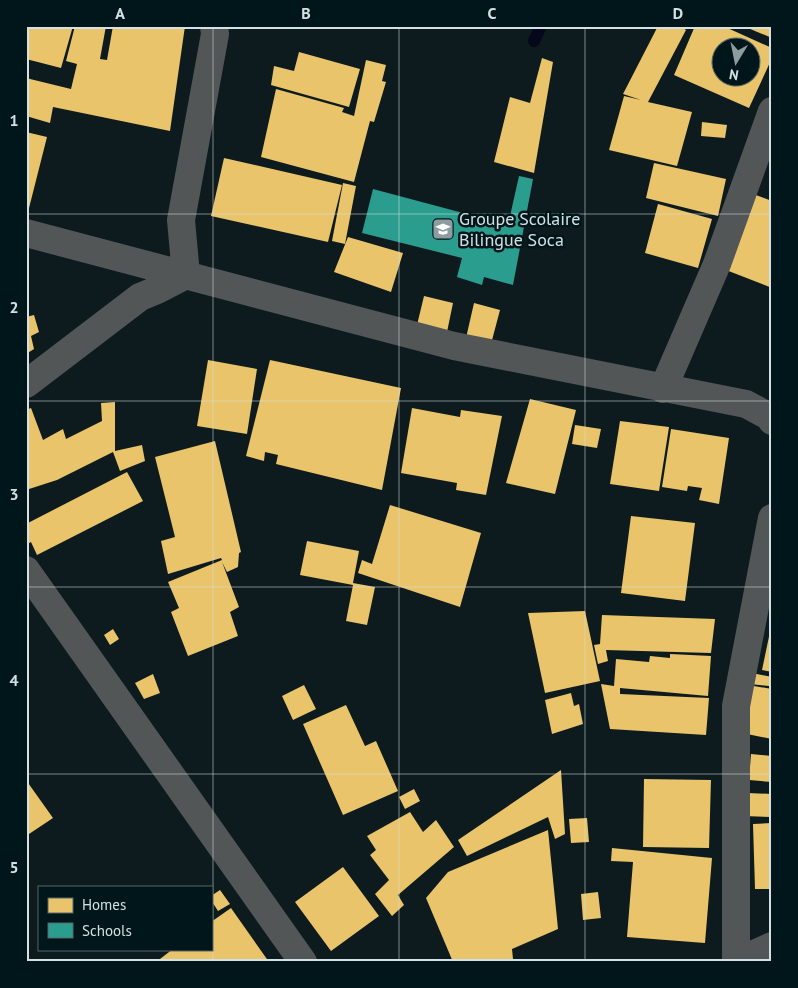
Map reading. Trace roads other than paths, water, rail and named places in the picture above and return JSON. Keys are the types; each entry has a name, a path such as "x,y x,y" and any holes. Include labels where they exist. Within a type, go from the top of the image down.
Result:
{"street":[{"path":"186,275 181,220 215,34 214,26"},
{"path":"664,388 717,264 772,111"},
{"path":"26,233 454,346 746,404 770,417 772,420"},
{"path":"26,384 140,297 186,275"},
{"path":"772,518 736,706 736,962 772,946"},
{"path":"26,570 303,962"}],"waterway":[{"path":"534,41 541,26"}],"place":[{"name":"Groupe Scolaire Bilingue Soca","path":"443,229"}]}
